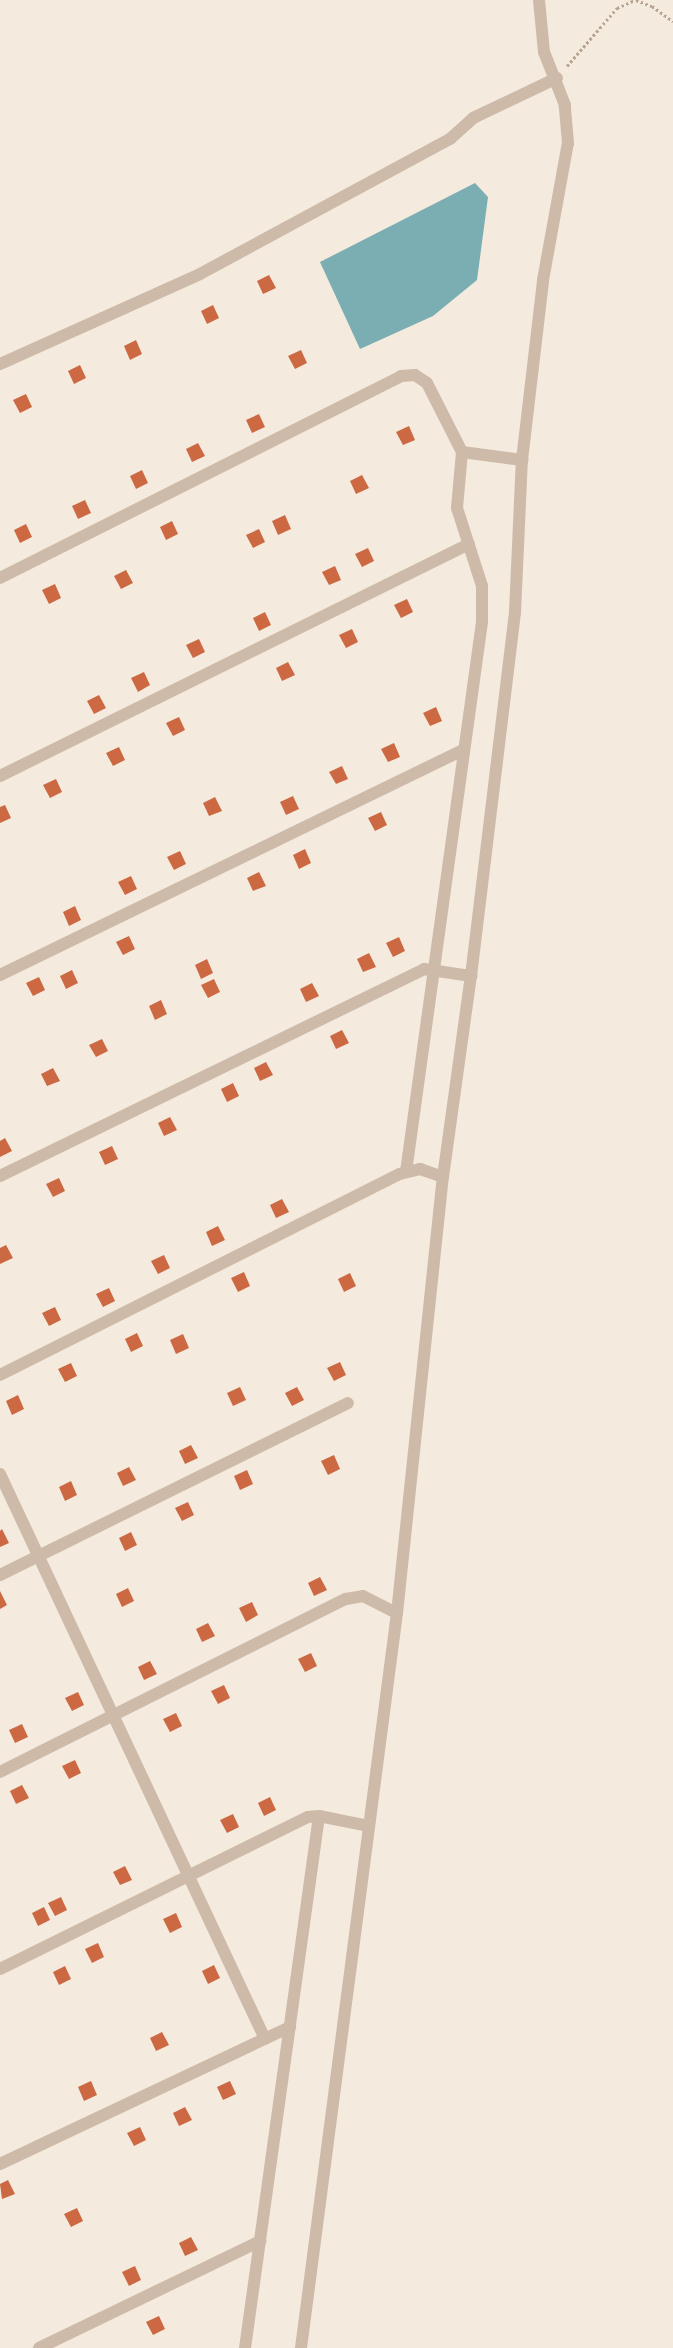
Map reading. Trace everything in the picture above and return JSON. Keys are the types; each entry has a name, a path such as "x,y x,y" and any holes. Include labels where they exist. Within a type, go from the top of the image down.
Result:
{"lane":[{"path":"301,2348 397,1613 443,1178 472,976 514,612 522,460 544,280 568,143 566,105 557,78 544,52 538,0"},
{"path":"0,364 200,274 450,139 473,118 557,78"},
{"path":"0,578 402,376 415,375 427,383 462,452 457,508 482,586 482,622 406,1172"},
{"path":"462,452 522,460"},
{"path":"0,776 469,544"},
{"path":"0,975 463,750"},
{"path":"0,1176 424,969 472,976"},
{"path":"0,1375 406,1172 420,1169 443,1178"},
{"path":"0,1575 348,1403"},
{"path":"0,1474 265,2039"},
{"path":"0,1772 346,1599 363,1596 397,1613"},
{"path":"0,1969 308,1817 320,1816 368,1826"},
{"path":"245,2348 320,1816"},
{"path":"0,2164 290,2027"},
{"path":"39,2348 260,2241"}],"path":[{"path":"557,78 616,8 635,0 652,6 673,21"}],"water":[{"path":"475,183 488,197 477,280 433,316 360,349 320,262"}],"building":[{"path":"269,275 276,288 263,294 257,281"},
{"path":"213,305 219,318 207,324 201,311"},
{"path":"136,340 142,354 130,360 124,346"},
{"path":"301,350 307,363 295,369 288,356"},
{"path":"80,365 86,378 74,384 68,371"},
{"path":"26,394 32,407 20,413 13,400"},
{"path":"259,414 265,427 252,433 246,420"},
{"path":"409,426 415,440 403,445 396,432"},
{"path":"198,443 205,456 192,462 186,449"},
{"path":"142,470 148,483 136,489 130,476"},
{"path":"362,475 369,488 356,494 350,481"},
{"path":"85,500 91,513 78,519 72,506"},
{"path":"285,515 291,529 278,535 272,521"},
{"path":"172,521 178,534 166,540 160,527"},
{"path":"26,524 32,537 20,543 14,530"},
{"path":"259,529 265,542 253,548 246,535"},
{"path":"368,548 374,561 362,567 355,554"},
{"path":"335,566 341,580 329,585 322,572"},
{"path":"126,570 133,583 121,589 114,576"},
{"path":"55,584 61,598 49,604 42,590"},
{"path":"407,599 413,612 401,618 394,605"},
{"path":"265,612 271,625 259,631 253,618"},
{"path":"352,629 358,642 346,648 339,635"},
{"path":"199,639 205,652 193,658 186,645"},
{"path":"288,662 295,675 282,681 276,668"},
{"path":"144,672 150,685 138,692 131,678"},
{"path":"99,695 106,708 94,714 87,701"},
{"path":"436,707 442,721 430,726 423,713"},
{"path":"179,717 185,730 173,736 166,723"},
{"path":"394,743 400,757 388,762 381,749"},
{"path":"119,747 125,760 113,766 106,753"},
{"path":"342,766 348,779 336,784 329,772"},
{"path":"56,779 62,792 50,798 43,785"},
{"path":"293,796 299,809 286,815 280,802"},
{"path":"215,797 222,811 209,816 203,803"},
{"path":"5,805 11,818 0,823 0,807"},
{"path":"381,812 387,825 375,831 368,818"},
{"path":"305,849 311,863 299,869 293,855"},
{"path":"180,851 186,864 174,870 167,857"},
{"path":"259,872 266,886 253,891 247,878"},
{"path":"131,876 137,889 125,895 118,882"},
{"path":"75,906 81,920 69,926 63,912"},
{"path":"129,936 135,949 123,955 116,942"},
{"path":"399,937 405,951 393,957 386,943"},
{"path":"369,953 376,967 363,972 357,959"},
{"path":"207,959 213,973 201,979 195,965"},
{"path":"72,970 78,983 66,989 60,976"},
{"path":"39,977 45,990 33,996 26,983"},
{"path":"214,979 220,992 208,998 201,985"},
{"path":"312,983 319,996 306,1002 300,989"},
{"path":"161,1000 167,1014 155,1020 149,1006"},
{"path":"342,1030 349,1043 336,1049 330,1036"},
{"path":"102,1039 108,1051 96,1057 89,1045"},
{"path":"266,1062 273,1075 260,1081 254,1068"},
{"path":"53,1068 60,1081 47,1086 41,1074"},
{"path":"233,1083 239,1096 227,1102 221,1089"},
{"path":"170,1117 177,1130 164,1136 158,1123"},
{"path":"5,1138 12,1151 0,1157 0,1141"},
{"path":"112,1146 118,1159 105,1165 99,1152"},
{"path":"59,1178 65,1191 53,1197 46,1184"},
{"path":"282,1199 289,1212 276,1218 270,1205"},
{"path":"218,1226 225,1240 212,1246 206,1232"},
{"path":"6,1245 13,1258 0,1264 0,1248"},
{"path":"164,1255 170,1268 158,1274 151,1261"},
{"path":"244,1272 250,1286 238,1292 231,1278"},
{"path":"350,1273 356,1286 344,1292 338,1279"},
{"path":"109,1288 115,1301 103,1307 96,1294"},
{"path":"55,1307 61,1320 49,1326 42,1313"},
{"path":"137,1333 143,1346 131,1352 125,1339"},
{"path":"183,1334 189,1348 176,1354 170,1340"},
{"path":"340,1362 346,1375 334,1381 327,1368"},
{"path":"71,1363 77,1376 65,1382 58,1369"},
{"path":"240,1387 246,1400 233,1406 227,1393"},
{"path":"297,1387 304,1400 292,1406 285,1393"},
{"path":"18,1395 24,1409 12,1415 6,1401"},
{"path":"191,1445 198,1458 185,1464 179,1451"},
{"path":"334,1455 340,1469 328,1475 321,1461"},
{"path":"129,1467 136,1480 123,1486 117,1473"},
{"path":"247,1470 253,1484 240,1490 234,1476"},
{"path":"71,1481 77,1495 65,1501 59,1487"},
{"path":"188,1502 194,1515 182,1521 175,1508"},
{"path":"2,1529 9,1543 0,1547 0,1531"},
{"path":"131,1532 137,1545 125,1551 119,1538"},
{"path":"320,1577 327,1590 314,1596 308,1583"},
{"path":"128,1588 134,1601 122,1607 116,1594"},
{"path":"0,1591 7,1605 0,1609"},
{"path":"252,1602 258,1615 246,1622 239,1608"},
{"path":"208,1623 215,1636 202,1642 196,1629"},
{"path":"311,1653 317,1666 305,1672 298,1659"},
{"path":"150,1661 157,1674 144,1680 138,1667"},
{"path":"224,1685 230,1698 218,1704 211,1691"},
{"path":"78,1692 84,1705 72,1711 65,1698"},
{"path":"176,1713 182,1726 170,1732 163,1719"},
{"path":"22,1724 28,1737 15,1743 9,1730"},
{"path":"75,1760 81,1773 69,1779 62,1766"},
{"path":"22,1785 29,1798 16,1804 10,1791"},
{"path":"270,1797 276,1810 264,1816 258,1803"},
{"path":"233,1814 239,1827 227,1833 220,1820"},
{"path":"125,1866 132,1880 120,1885 113,1872"},
{"path":"61,1897 67,1910 55,1916 48,1903"},
{"path":"44,1907 50,1920 38,1926 32,1913"},
{"path":"176,1913 182,1927 170,1933 163,1919"},
{"path":"98,1943 104,1957 92,1963 85,1949"},
{"path":"214,1965 220,1978 208,1984 202,1971"},
{"path":"65,1966 71,1979 59,1985 53,1972"},
{"path":"162,2032 169,2045 156,2051 150,2038"},
{"path":"91,2081 97,2095 84,2101 78,2087"},
{"path":"230,2081 236,2094 223,2100 217,2087"},
{"path":"185,2107 192,2120 179,2126 173,2113"},
{"path":"140,2127 146,2140 134,2146 127,2133"},
{"path":"8,2180 15,2194 2,2199 0,2184"},
{"path":"77,2208 83,2221 71,2227 64,2214"},
{"path":"191,2237 198,2250 185,2256 179,2243"},
{"path":"135,2266 141,2280 129,2286 122,2272"},
{"path":"159,2316 165,2329 153,2335 146,2322"}]}
